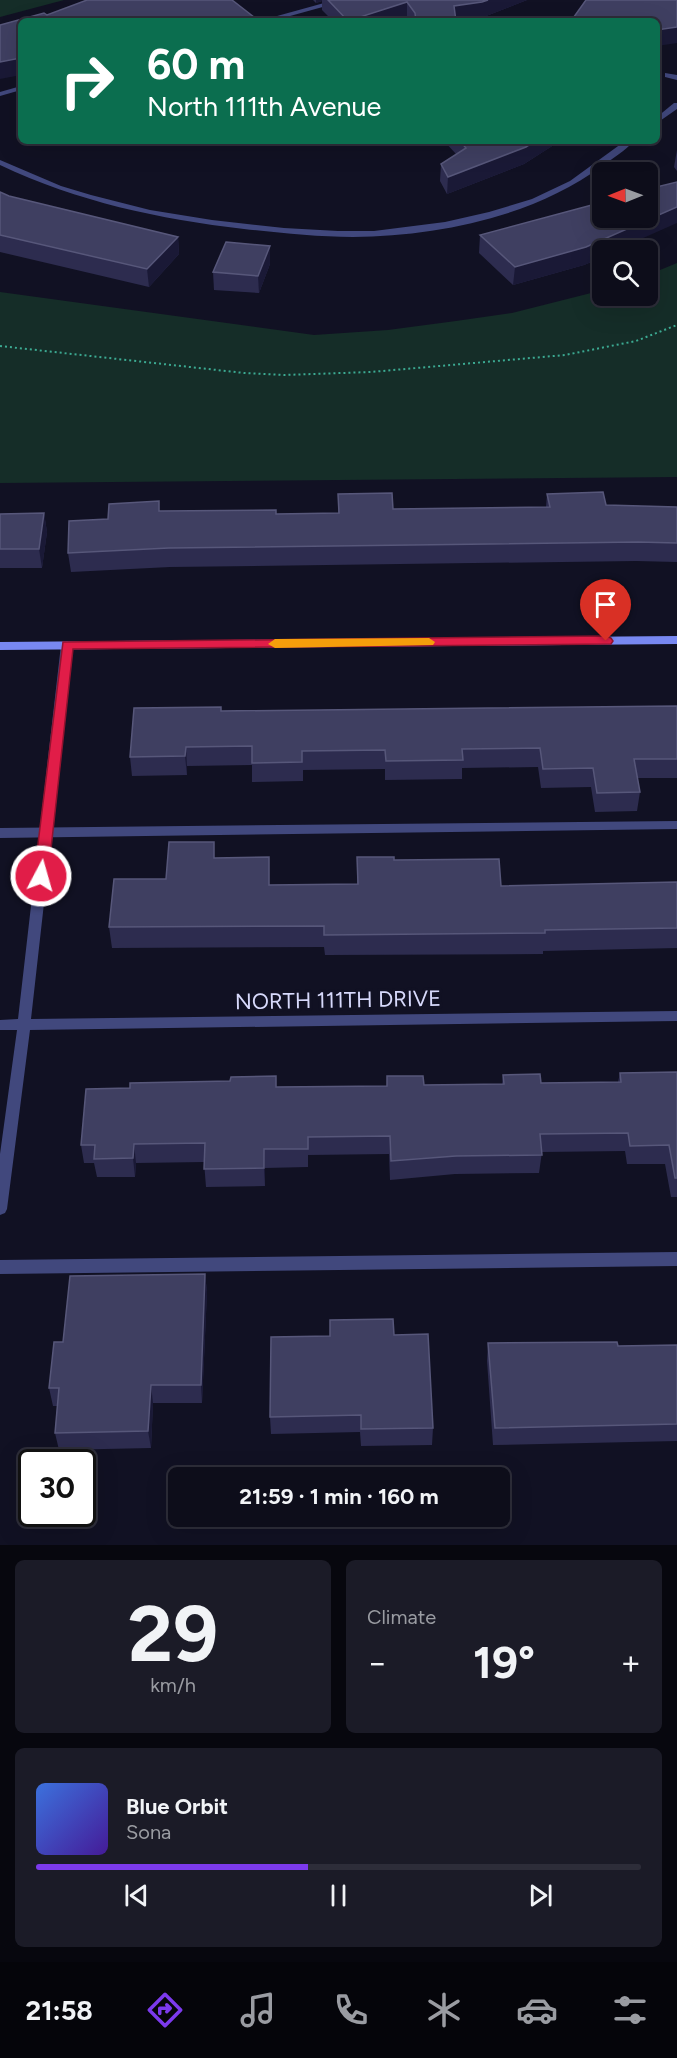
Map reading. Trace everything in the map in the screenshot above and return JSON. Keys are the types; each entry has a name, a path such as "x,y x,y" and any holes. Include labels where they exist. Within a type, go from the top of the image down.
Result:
{"street":[{"path":"286,18 344,0"},
{"path":"668,75 677,78"},
{"path":"0,94 18,88"},
{"path":"660,119 677,105"},
{"path":"0,162 35,180 120,206 198,222 298,232 353,234 396,231 462,220 535,200 588,173 626,144"},
{"path":"0,646 677,640"},
{"path":"0,1209 24,1025 67,645"},
{"path":"0,833 677,825"},
{"name":"NORTH 111TH DRIVE","path":"0,1025 677,1016"},
{"path":"0,1267 677,1259"}],"path":[{"path":"0,346 244,373 284,375 371,372 565,355 636,341 677,326"}],"green space":[{"path":"0,0 64,0 0,17"},
{"path":"677,263 677,477 0,483 0,292 314,335 388,330 512,313 592,293 592,306 658,306 658,271"}],"building":[{"path":"87,0 232,0 255,18 26,18 44,13 47,15"},
{"path":"328,0 488,0 454,6 456,18 416,18 415,13 407,2 357,18 345,18"},
{"path":"586,0 677,0 677,27 660,30 660,18 573,18"},
{"path":"18,20 18,59 0,62 0,25"},
{"path":"463,144 530,144 448,177 441,164 466,148"},
{"path":"677,182 677,207 658,215 658,187"},
{"path":"0,192 178,237 147,269 0,235"},
{"path":"592,205 592,228 629,228 602,240 592,240 592,244 586,247 515,267 480,235"},
{"path":"226,242 270,246 258,276 213,272"},
{"path":"603,492 606,505 677,507 677,543 169,548 68,553 69,521 108,519 109,504 159,501 159,511 276,510 276,514 339,513 338,494 392,493 393,509 550,507 547,494"},
{"path":"44,513 39,549 0,549 0,514"},
{"path":"677,706 677,759 634,759 640,792 597,793 593,768 543,769 540,748 462,749 463,760 386,761 385,750 302,751 302,762 252,763 252,746 186,747 185,756 130,757 134,708 221,707 221,711"},
{"path":"169,842 214,842 214,858 269,857 269,885 358,884 357,857 394,857 394,860 499,859 501,886 677,882 677,928 545,930 545,933 324,935 324,926 109,927 114,879 166,879"},
{"path":"677,1072 677,1178 675,1178 669,1145 630,1146 628,1133 540,1134 542,1155 456,1156 391,1161 390,1136 308,1137 308,1149 264,1149 264,1168 204,1169 205,1143 134,1144 133,1158 94,1159 95,1145 81,1145 86,1089 130,1088 130,1083 230,1081 231,1077 276,1076 276,1087 387,1086 387,1076 423,1076 424,1085 504,1084 503,1075 540,1074 541,1083 621,1082 620,1073"},
{"path":"205,1274 201,1385 151,1385 148,1431 55,1433 59,1388 49,1388 54,1342 63,1342 70,1276"},
{"path":"393,1319 394,1335 428,1334 433,1428 361,1429 361,1415 270,1417 271,1337 330,1336 330,1320"},
{"path":"617,1342 618,1346 677,1345 677,1424 495,1428 488,1343"}],"slow traffic":[{"path":"275,644 429,642"}],"route":[{"path":"41,876 67,645 606,641"}]}
